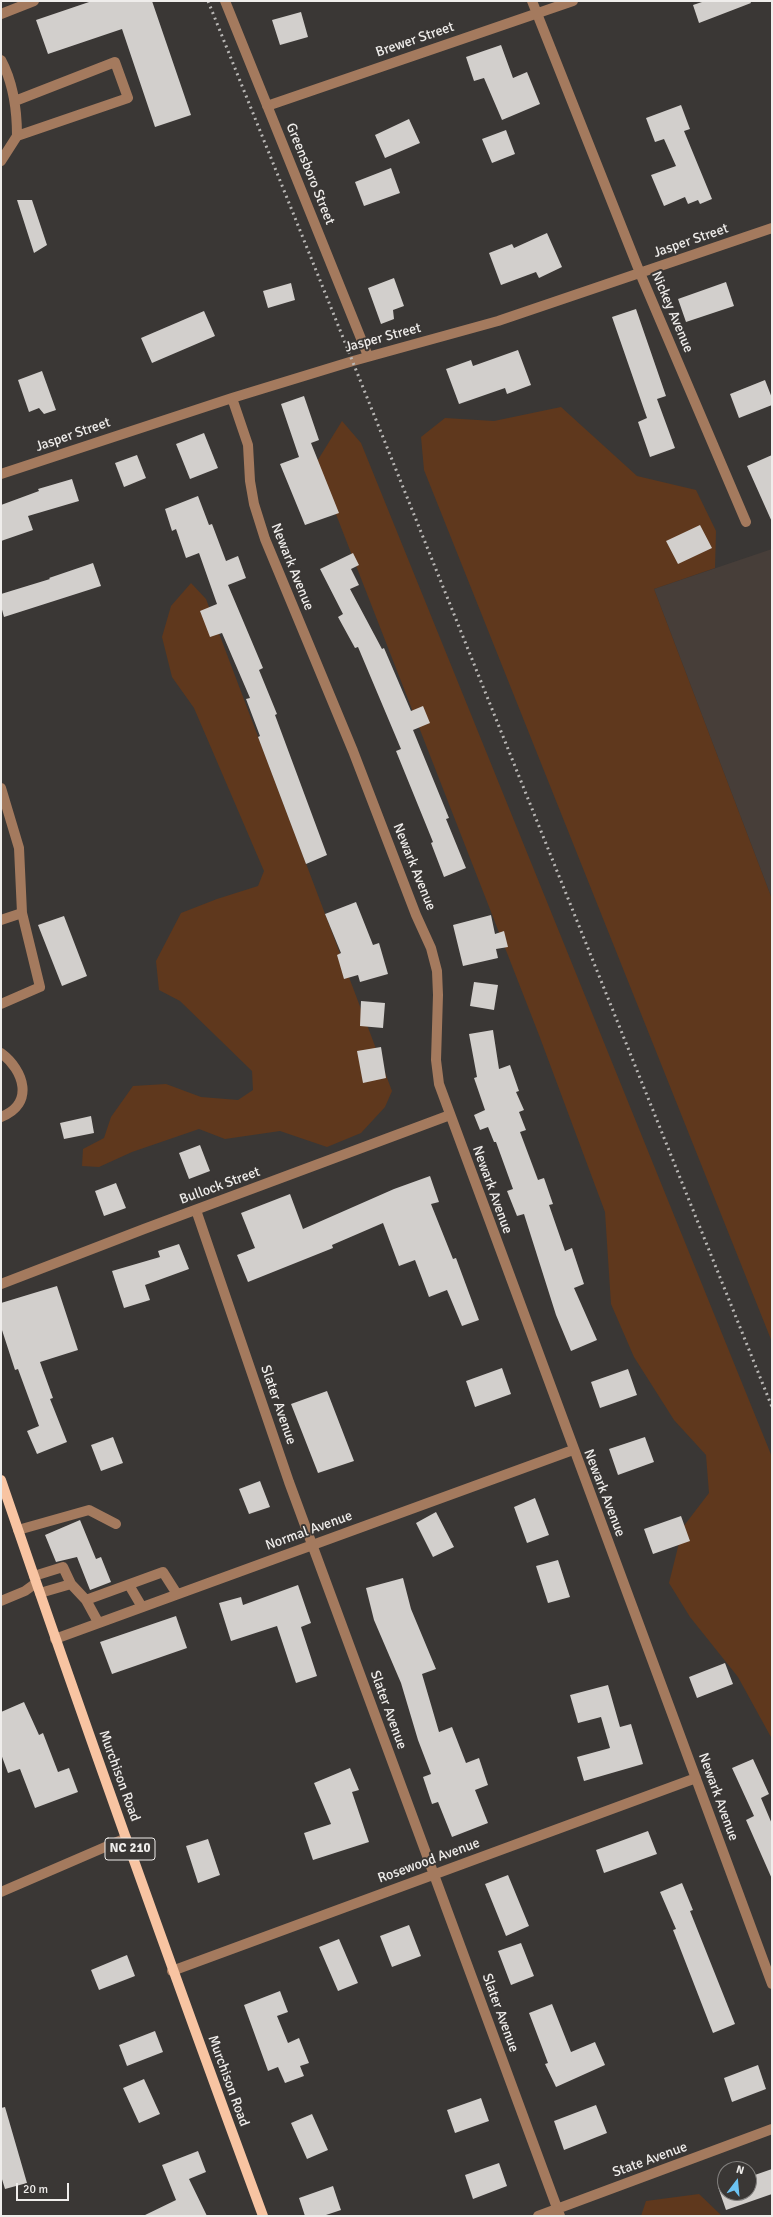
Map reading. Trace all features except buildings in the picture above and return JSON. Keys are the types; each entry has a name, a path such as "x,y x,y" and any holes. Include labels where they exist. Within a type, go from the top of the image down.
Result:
{"main road":[{"name":"Murchison Road","path":"1,1480 55,1639 172,1970 262,2216"}],"street":[{"path":"1,14 34,1"},
{"name":"Greensboro Street","path":"225,1 368,356"},
{"name":"Nickey Avenue","path":"532,1 640,273 746,522"},
{"name":"Brewer Street","path":"267,106 573,1"},
{"path":"1,60 6,68 15,101 17,136 1,161"},
{"path":"15,101 115,62 128,98 17,136"},
{"name":"Jasper Street","path":"1,474 232,398 368,356 498,322 772,228"},
{"name":"Newark Avenue","path":"232,398 248,445 250,480 254,504 265,538 353,751 416,915 432,948 437,971 438,995 436,1060 439,1084 573,1450 696,1778 768,1961 772,1984"},
{"path":"1,788 18,848 22,914 40,988 1,1004"},
{"path":"1,920 22,914"},
{"path":"1,1053 12,1061 20,1074 24,1090 19,1104 1,1117"},
{"name":"Bullock Street","path":"1,1284 450,1115"},
{"name":"Slater Avenue","path":"196,1210 312,1544 433,1875 559,2212"},
{"name":"Normal Avenue","path":"55,1639 98,1622 573,1450"},
{"path":"18,1530 90,1510 116,1524"},
{"path":"1,1601 25,1591 35,1580 63,1567 71,1584 86,1600 98,1622"},
{"path":"86,1600 163,1572 177,1594"},
{"path":"40,1593 71,1584"},
{"path":"129,1585 142,1607"},
{"name":"Rosewood Avenue","path":"172,1970 696,1778"},
{"path":"1,1892 126,1838"},
{"name":"State Avenue","path":"538,2216 559,2212 772,2129"}],"shaded area":[{"path":"561,407 637,476 696,490 716,531 715,568 654,589 772,899 772,1342 424,470 421,437 445,418 494,421"},
{"path":"342,421 361,443 772,1457 772,1739 738,1677 690,1617 669,1583 683,1527 709,1493 706,1455 674,1420 634,1357 611,1304 605,1212 539,1035 316,463"},
{"path":"772,549 772,899 654,589"},
{"path":"191,583 206,599 392,1091 385,1107 361,1133 327,1147 280,1131 225,1139 199,1129 132,1152 99,1167 82,1166 83,1149 104,1138 111,1117 133,1086 166,1084 201,1097 238,1100 253,1090 252,1071 180,1001 159,990 156,961 181,913 217,899 258,886 264,871 194,708 172,677 162,637 171,606"},
{"path":"699,2194 722,2216 641,2216 646,2201"}],"railway":[{"path":"208,1 772,1407"}]}
